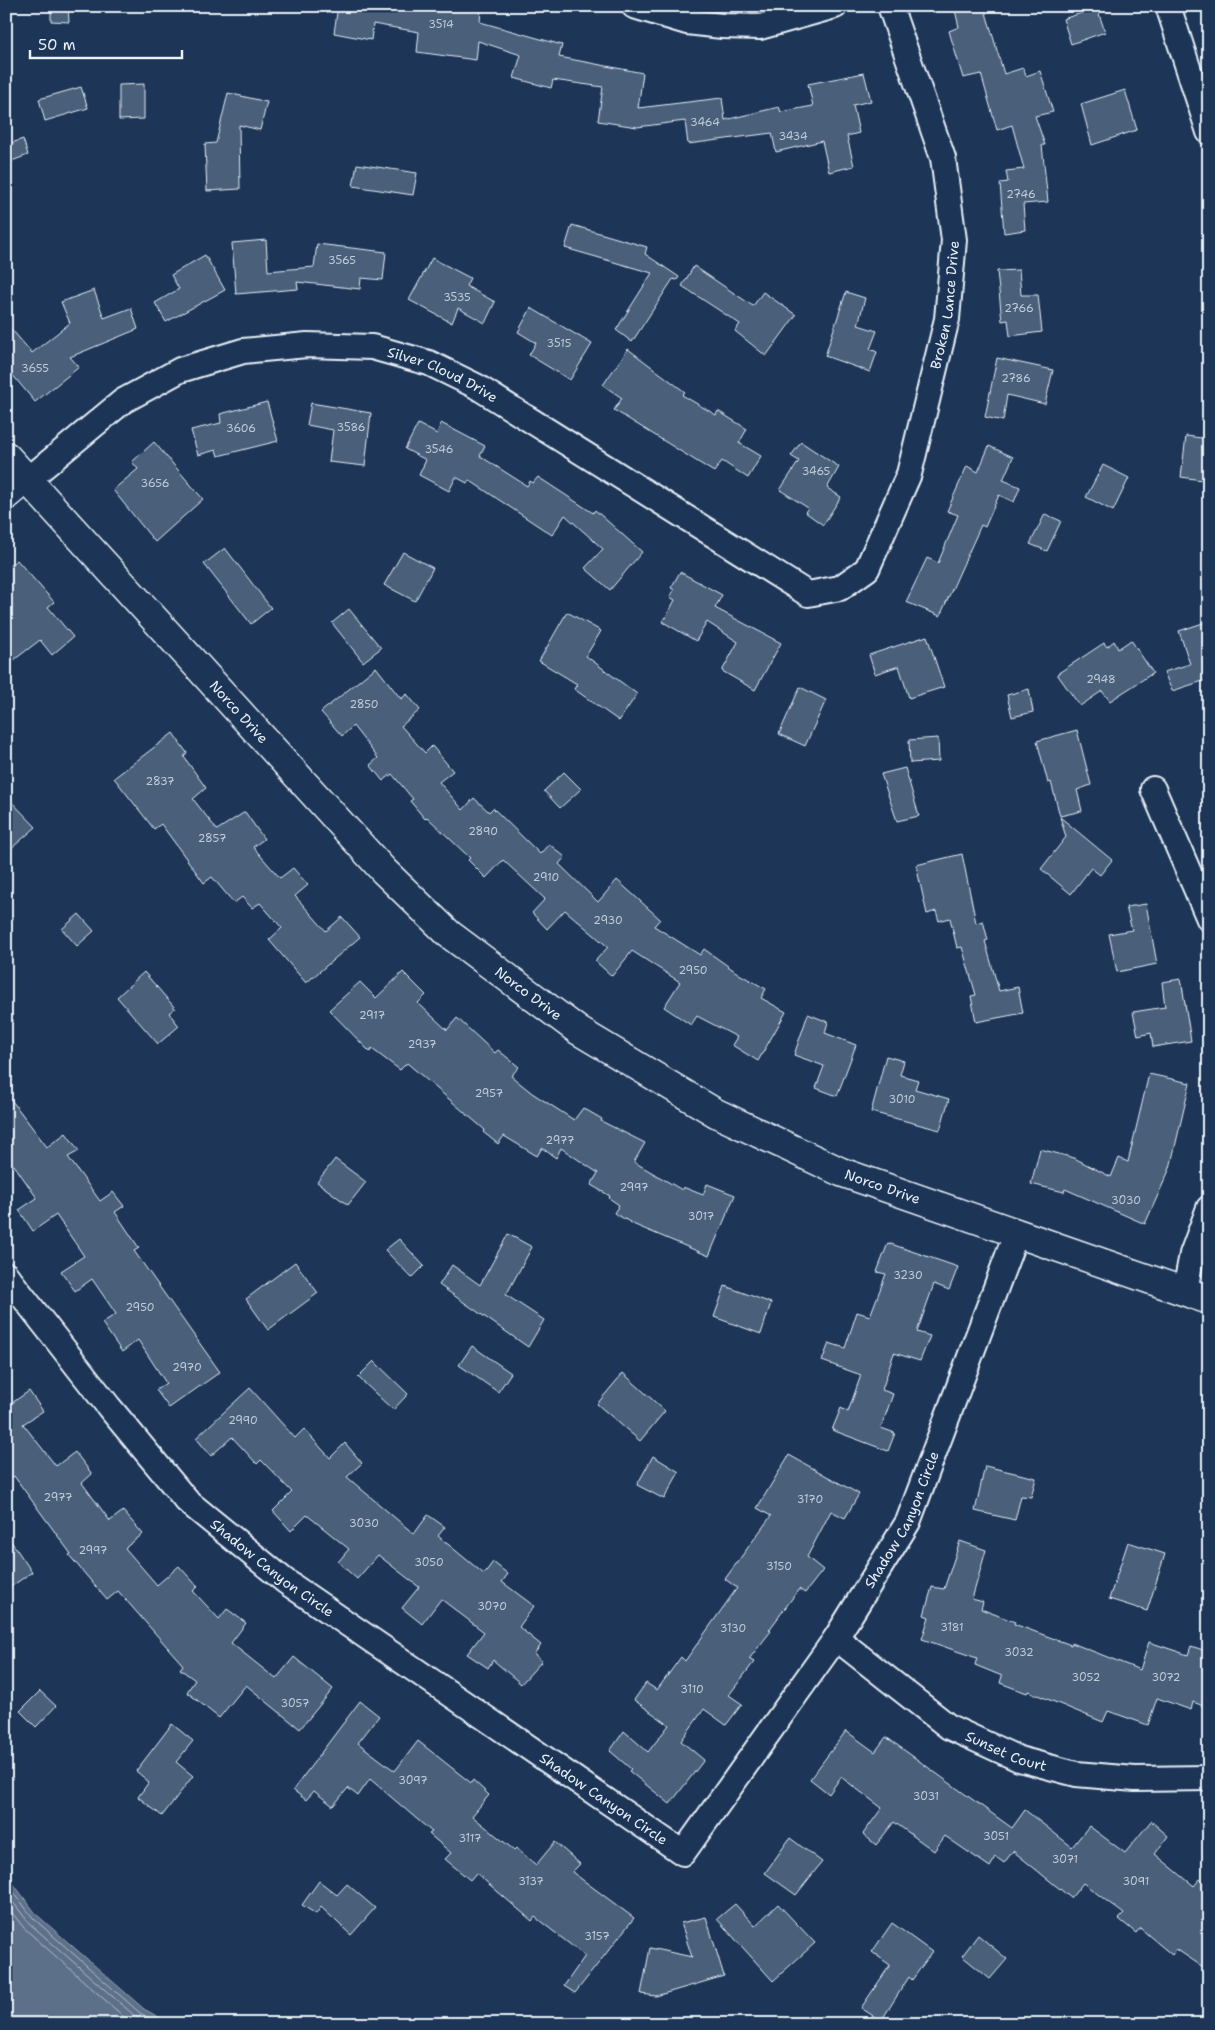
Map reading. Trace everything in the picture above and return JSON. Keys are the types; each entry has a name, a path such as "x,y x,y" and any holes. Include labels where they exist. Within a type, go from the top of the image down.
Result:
{"main road":[{"name":"Norco Drive","path":"6,456 384,871 449,934 579,1031 716,1114 841,1172 1197,1296"}],"street":[{"path":"634,6 687,22 722,26 760,27 835,6"},
{"name":"Broken Lance Drive","path":"840,588 867,569 909,474 948,319 954,240 942,158 890,6"},
{"path":"1168,6 1209,132"},
{"name":"Silver Cloud Drive","path":"27,479 62,453 123,401 180,370 243,351 308,345 372,347 428,363 476,386 808,594 840,588"},
{"path":"6,498 27,479"},
{"path":"1153,789 1209,919"},
{"path":"1197,1296 1192,1254 1209,1208"},
{"name":"Shadow Canyon Circle","path":"6,1274 109,1407 187,1501 285,1581 683,1853 836,1638 908,1522 1016,1234"},
{"name":"Sunset Court","path":"836,1638 949,1727 1019,1759 1076,1774 1135,1779 1209,1778"}],"water":[{"path":"6,1874 37,1915 144,2009 171,2024 6,2024"}],"building":[{"path":"51,6 68,6 69,22 51,21"},
{"path":"338,6 394,6 435,12 435,6 481,9 480,22 562,45 559,57 643,73 638,108 722,98 725,120 779,107 781,112 813,106 808,84 864,73 871,101 853,105 859,133 847,136 854,166 829,172 822,141 776,152 772,133 688,144 685,121 637,127 598,121 603,87 553,80 551,88 514,78 521,55 478,41 476,60 417,52 419,32 373,24 371,40 334,33"},
{"path":"954,6 984,6 1004,74 1023,68 1026,76 1040,71 1053,112 1035,116 1045,145 1042,145 1048,202 1023,204 1025,230 1004,233 1000,183 1008,182 1006,171 1024,169 1012,125 997,130 981,74 963,78 949,31 959,27"},
{"path":"1097,8 1105,32 1071,44 1063,19"},
{"path":"144,84 144,119 119,120 119,85"},
{"path":"81,87 88,108 45,121 39,99"},
{"path":"1125,90 1137,130 1092,145 1081,104"},
{"path":"228,93 267,102 260,130 239,125 240,189 207,191 205,144 216,143"},
{"path":"23,139 28,155 6,163 6,145"},
{"path":"357,164 417,173 413,195 353,186"},
{"path":"572,225 647,247 645,254 679,277 677,280 673,279 632,342 616,330 652,273 565,248"},
{"path":"266,240 268,271 314,267 317,244 386,252 383,280 361,278 360,289 297,282 298,289 236,294 232,243"},
{"path":"205,255 225,290 166,322 155,303 179,289 171,275"},
{"path":"432,258 470,278 466,286 495,302 485,323 458,308 452,323 409,300"},
{"path":"694,266 753,306 763,292 796,315 766,356 735,331 740,324 682,286"},
{"path":"1019,270 1021,295 1038,295 1042,332 1010,336 1008,320 1002,321 997,271"},
{"path":"94,290 104,318 131,308 138,329 70,357 79,367 35,402 6,367 6,323 32,353 70,323 61,302"},
{"path":"846,292 865,298 858,325 877,331 870,349 877,352 870,372 825,356"},
{"path":"531,308 592,344 570,380 529,355 536,343 518,332"},
{"path":"628,349 685,392 682,395 716,415 718,411 747,429 739,443 761,456 748,478 722,461 714,472 614,410 622,398 603,385"},
{"path":"997,358 1053,370 1045,404 1007,395 1003,421 985,417"},
{"path":"267,402 278,441 218,456 216,450 198,455 191,430 221,423 220,414"},
{"path":"311,403 371,413 365,466 329,462 333,430 307,425"},
{"path":"441,423 485,446 480,456 527,486 530,481 533,483 538,477 593,513 595,510 642,552 610,590 585,568 603,549 565,515 552,535 469,480 467,483 456,477 449,491 419,475 426,460 405,449 418,424 437,434"},
{"path":"1186,436 1209,439 1209,481 1181,477"},
{"path":"154,442 203,499 155,542 113,490 138,469 132,462"},
{"path":"801,442 839,467 827,488 841,497 823,525 805,512 808,508 780,490 799,461 791,456"},
{"path":"989,446 1013,457 1003,480 1020,487 1014,502 999,495 985,527 981,525 940,616 906,602 927,558 938,563 958,515 947,511 967,466 978,472"},
{"path":"1103,465 1129,478 1113,511 1086,497"},
{"path":"1045,514 1061,521 1047,551 1030,544"},
{"path":"225,548 271,608 251,624 204,564"},
{"path":"403,552 433,568 415,601 384,585"},
{"path":"17,560 54,602 48,607 73,637 52,655 40,640 6,666 6,568"},
{"path":"680,572 722,595 715,608 781,643 755,690 722,671 738,642 707,622 696,641 663,622 675,600 670,597 674,590 671,588"},
{"path":"349,609 381,648 363,662 332,623"},
{"path":"567,612 601,631 586,656 637,694 619,721 574,689 577,684 539,661"},
{"path":"1209,621 1209,679 1172,691 1164,672 1190,664 1179,631"},
{"path":"927,636 944,687 909,698 899,666 875,674 869,655"},
{"path":"1131,640 1153,673 1110,701 1102,691 1080,706 1057,674 1104,643 1107,647 1114,641 1118,649"},
{"path":"376,667 401,699 407,694 420,710 401,726 425,753 432,746 453,771 439,782 463,810 474,798 489,812 493,808 540,854 549,844 565,857 559,864 598,902 617,880 660,919 654,926 700,955 704,949 739,974 766,989 761,998 786,1012 758,1061 732,1045 737,1037 697,1016 691,1025 664,1007 680,982 632,951 612,976 595,961 608,947 565,910 547,929 532,913 545,899 503,860 486,878 468,860 470,858 427,817 425,819 410,801 413,799 392,774 383,781 370,765 378,758 353,726 342,736 321,712"},
{"path":"800,687 826,700 805,746 779,734"},
{"path":"1029,689 1033,712 1012,717 1007,695"},
{"path":"1077,730 1091,785 1077,790 1082,811 1060,816 1051,782 1048,783 1037,741"},
{"path":"173,733 187,753 184,757 206,788 193,799 217,830 245,812 264,839 253,847 280,878 293,868 308,885 295,896 326,931 342,917 360,937 306,983 269,940 282,928 260,903 252,908 242,897 234,903 212,877 204,883 161,824 154,829 114,778"},
{"path":"938,738 939,761 910,763 909,740"},
{"path":"905,768 919,816 897,821 881,774"},
{"path":"564,772 581,789 560,808 544,791"},
{"path":"6,796 36,827 6,853"},
{"path":"1060,817 1112,860 1100,875 1091,868 1071,894 1041,869 1066,837"},
{"path":"962,854 976,923 983,921 988,940 985,941 999,991 1018,987 1023,1013 976,1022 971,996 976,995 962,947 957,948 950,918 939,921 936,911 927,914 916,865"},
{"path":"1146,904 1157,964 1117,972 1109,934 1132,930 1126,907"},
{"path":"79,914 94,931 77,946 62,929"},
{"path":"144,972 175,1008 169,1013 179,1026 158,1044 117,997"},
{"path":"403,972 426,995 418,1003 447,1030 457,1018 495,1053 498,1050 519,1067 511,1076 532,1093 574,1120 583,1108 602,1119 601,1121 645,1143 634,1162 682,1190 683,1187 703,1195 707,1184 735,1195 709,1256 635,1225 614,1213 619,1205 609,1198 610,1196 591,1185 598,1173 561,1148 556,1158 542,1148 537,1156 504,1136 498,1144 483,1132 485,1130 407,1063 400,1070 372,1049 370,1052 329,1010 360,982 376,998"},
{"path":"1181,979 1191,1041 1153,1047 1151,1033 1138,1036 1133,1012 1165,1007 1162,982"},
{"path":"808,1014 828,1022 825,1033 856,1045 837,1096 816,1088 824,1066 794,1055"},
{"path":"886,1056 904,1061 900,1075 918,1080 915,1089 949,1099 940,1130 871,1112"},
{"path":"1149,1074 1190,1083 1170,1168 1145,1224 1065,1189 1064,1192 1031,1184 1040,1149 1074,1158 1111,1177 1119,1158 1128,1162"},
{"path":"6,1093 47,1147 66,1133 79,1151 68,1157 100,1201 113,1192 124,1206 115,1212 139,1248 134,1251 220,1372 169,1408 156,1390 166,1383 138,1340 122,1352 102,1323 116,1314 92,1279 75,1291 61,1271 84,1256 56,1215 33,1231 19,1210 37,1198 14,1165 6,1170"},
{"path":"335,1159 366,1182 348,1205 317,1182"},
{"path":"508,1234 532,1247 506,1295 544,1320 528,1347 439,1285 452,1265 480,1285"},
{"path":"399,1239 424,1266 412,1278 385,1250"},
{"path":"888,1243 958,1267 949,1290 934,1284 917,1332 930,1336 920,1361 894,1353 882,1390 893,1394 881,1428 895,1433 888,1451 832,1430 841,1408 848,1412 861,1375 822,1361 829,1343 845,1348 857,1312 870,1316 886,1274 877,1272"},
{"path":"295,1262 318,1293 268,1330 246,1299"},
{"path":"725,1286 771,1303 761,1334 714,1317"},
{"path":"472,1346 511,1373 498,1392 459,1365"},
{"path":"374,1361 408,1394 393,1410 358,1377"},
{"path":"623,1373 665,1411 640,1441 597,1404"},
{"path":"250,1388 295,1438 304,1429 330,1458 345,1443 362,1463 347,1477 414,1534 428,1515 445,1527 438,1536 484,1574 493,1562 508,1574 502,1582 534,1606 519,1627 541,1645 534,1654 542,1661 521,1684 493,1660 488,1668 467,1654 484,1632 441,1599 422,1624 402,1608 419,1587 378,1555 357,1579 338,1562 349,1549 307,1515 291,1531 273,1511 292,1492 261,1460 257,1464 232,1437 211,1456 196,1438"},
{"path":"29,1391 43,1411 23,1424 56,1466 75,1452 92,1474 82,1483 110,1521 123,1511 143,1534 125,1548 157,1585 179,1566 198,1587 193,1591 219,1619 227,1609 246,1623 231,1643 276,1679 294,1657 333,1689 300,1729 246,1685 219,1718 187,1692 195,1680 180,1669 183,1665 118,1591 107,1600 69,1555 71,1554 14,1476 6,1481 6,1401 9,1405"},
{"path":"789,1455 859,1494 845,1518 831,1511 807,1557 823,1570 805,1593 799,1589 769,1630 771,1631 749,1659 754,1662 729,1695 742,1704 726,1725 704,1709 681,1741 704,1760 670,1804 629,1771 631,1769 610,1751 624,1731 648,1752 669,1725 634,1700 646,1683 657,1690 681,1657 685,1661 737,1588 725,1579 771,1516 757,1508"},
{"path":"653,1456 679,1472 664,1499 637,1485"},
{"path":"985,1466 1036,1478 1031,1497 1021,1496 1015,1520 975,1511"},
{"path":"6,1534 32,1572 6,1590"},
{"path":"960,1541 986,1550 972,1599 983,1602 981,1609 1015,1622 1014,1624 1071,1645 1072,1643 1140,1670 1149,1642 1188,1655 1191,1646 1209,1652 1209,1708 1193,1702 1191,1710 1157,1698 1148,1725 1108,1711 1103,1722 1028,1691 1027,1693 1000,1683 1002,1676 975,1665 977,1658 922,1639 929,1617 924,1615 932,1587 944,1589"},
{"path":"1128,1542 1165,1554 1147,1611 1109,1599"},
{"path":"40,1691 56,1706 36,1727 20,1711"},
{"path":"360,1701 379,1716 358,1743 395,1771 418,1741 471,1783 473,1780 489,1795 472,1816 536,1865 555,1842 580,1864 572,1872 634,1918 575,1993 564,1986 585,1956 535,1917 532,1921 476,1873 470,1880 445,1859 451,1853 429,1834 432,1832 370,1779 358,1796 348,1788 333,1806 314,1791 306,1800 293,1790"},
{"path":"172,1724 193,1741 176,1762 193,1776 162,1816 138,1797 149,1782 136,1771"},
{"path":"846,1731 875,1752 886,1737 1012,1828 1025,1810 1072,1847 1089,1826 1125,1853 1151,1821 1168,1836 1155,1854 1194,1886 1200,1879 1209,1886 1209,1971 1176,1949 1172,1955 1140,1928 1136,1933 1119,1919 1124,1914 1083,1883 1071,1898 1013,1851 1004,1863 996,1857 990,1867 945,1836 934,1851 894,1822 876,1845 863,1834 882,1808 841,1777 829,1794 810,1779"},
{"path":"790,1838 822,1862 796,1895 765,1873"},
{"path":"319,1881 337,1895 347,1884 375,1908 351,1935 321,1907 316,1914 302,1905"},
{"path":"735,1904 755,1926 778,1904 815,1943 773,1981 717,1919"},
{"path":"706,1917 724,1976 656,1996 641,1994 650,1948 692,1957 681,1923"},
{"path":"892,1923 932,1952 912,1980 909,1977 881,2021 861,2008 890,1965 872,1952"},
{"path":"978,1935 1007,1959 990,1979 962,1956"}]}
